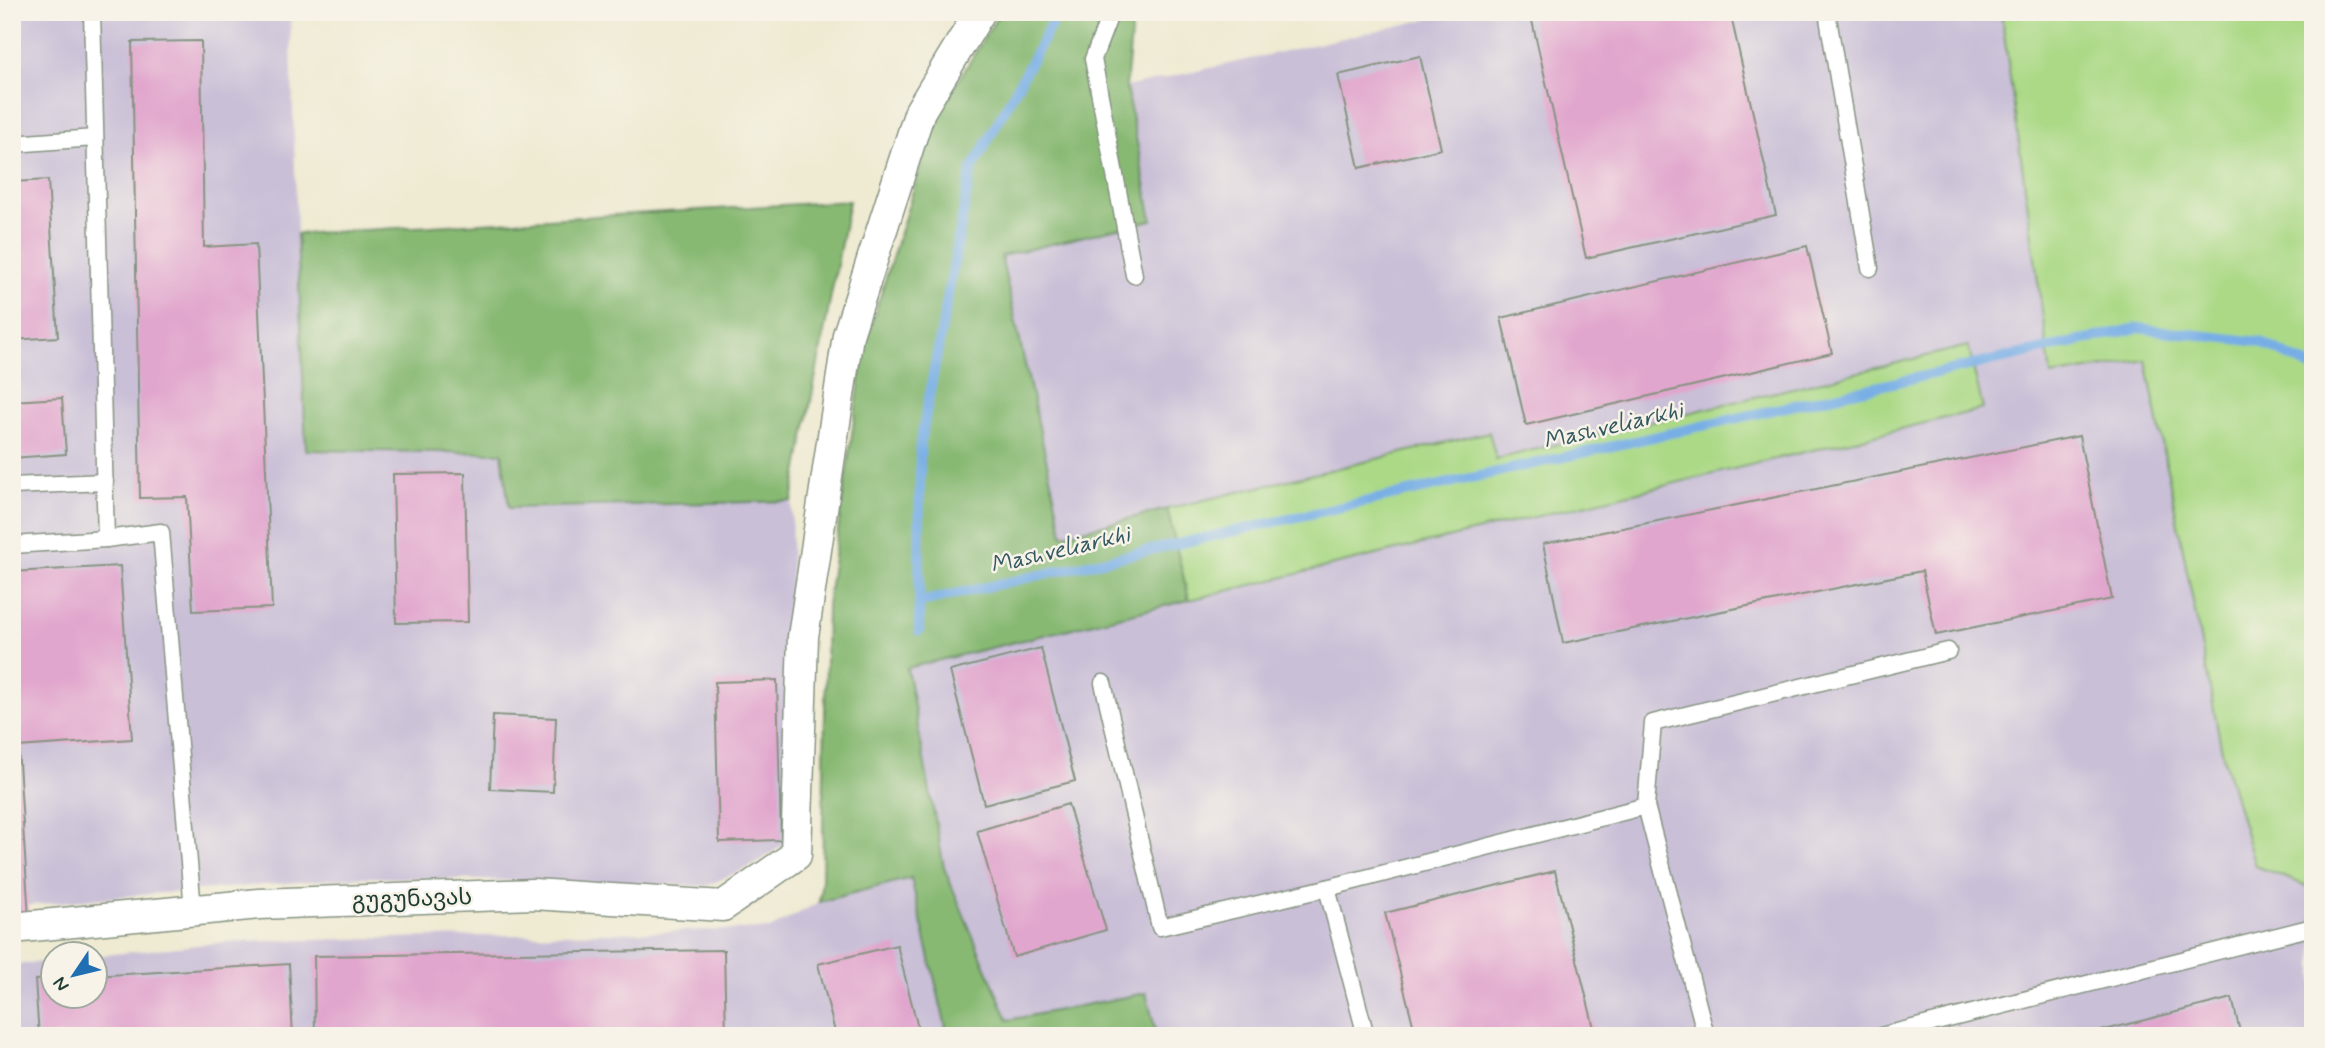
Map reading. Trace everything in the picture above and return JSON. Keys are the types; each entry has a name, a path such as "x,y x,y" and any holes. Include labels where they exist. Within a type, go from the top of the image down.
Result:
{"street":[{"name":"გუგუნავას","path":"12,928 259,904 533,894 723,906 796,855 803,638 848,335 920,111 980,12"}],"lane":[{"path":"92,12 106,539"},
{"path":"1111,12 1093,58 1134,275"},
{"path":"1827,12 1870,268"},
{"path":"12,144 95,138"},
{"path":"12,486 104,482"},
{"path":"12,545 161,533 192,911"},
{"path":"1706,1036 1646,806 1653,723 1948,651"},
{"path":"1103,683 1160,927 1327,888 1646,806"},
{"path":"1327,888 1366,1036"},
{"path":"1881,1036 2313,927"}],"shaded area":[{"path":"12,12 290,12 306,449 502,453 510,508 792,501 788,841 756,864 706,886 363,877 12,907"},
{"path":"1459,12 2001,12 2050,376 2146,360 2223,756 2255,866 2313,888 2313,1036 1157,1036 1146,993 1008,1020 944,868 907,668 1983,409 1496,459 1489,432 1063,535 1000,256 1152,219 1126,87"},
{"path":"911,878 948,1036 12,1036 12,965 38,962 38,1010 108,1010 108,955 226,942 770,929 819,902"}],"green space":[{"path":"1000,12 1133,12 1126,87 1152,220 1001,256 1063,535 1167,509 1189,600 907,668 944,868 1008,1020 1146,993 1157,1036 948,1036 911,878 819,902 822,880 827,605 865,345 936,117"},
{"path":"2001,12 2313,12 2313,888 2255,866 2223,756 2146,360 2051,376"},
{"path":"849,201 792,501 509,508 502,453 306,450 297,234"},
{"path":"1968,346 1983,409 1189,600 1167,509 1489,432 1496,459"}],"building":[{"path":"1530,12 1730,12 1776,215 1586,258"},
{"path":"201,41 204,247 256,244 272,608 193,611 187,497 140,498 132,42"},
{"path":"1420,56 1441,149 1359,168 1338,75"},
{"path":"48,180 58,337 12,340 12,182"},
{"path":"1807,246 1832,353 1526,425 1501,318"},
{"path":"62,398 66,454 12,458 12,401"},
{"path":"2079,436 2112,599 1936,635 1922,571 1563,643 1543,544"},
{"path":"465,473 468,622 396,623 393,474"},
{"path":"120,566 132,739 18,747 29,918 12,919 12,572"},
{"path":"1041,648 1075,781 984,804 950,671"},
{"path":"777,680 781,840 719,842 715,682"},
{"path":"493,715 556,718 553,792 490,789"},
{"path":"1068,804 1106,930 1014,957 977,831"},
{"path":"1555,871 1596,1036 1416,1036 1385,913"},
{"path":"897,945 920,1036 836,1036 818,964"},
{"path":"724,950 726,1036 315,1036 314,956"},
{"path":"289,964 293,1036 39,1036 35,980 38,980 38,1010 108,1010 108,975"},
{"path":"2232,998 2241,1036 2085,1036 2085,1035"}],"waterway":[{"path":"919,631 920,445 971,171 1058,12"},
{"name":"Mashveliarkhi","path":"920,602 2137,328 2260,342 2313,368"}]}
